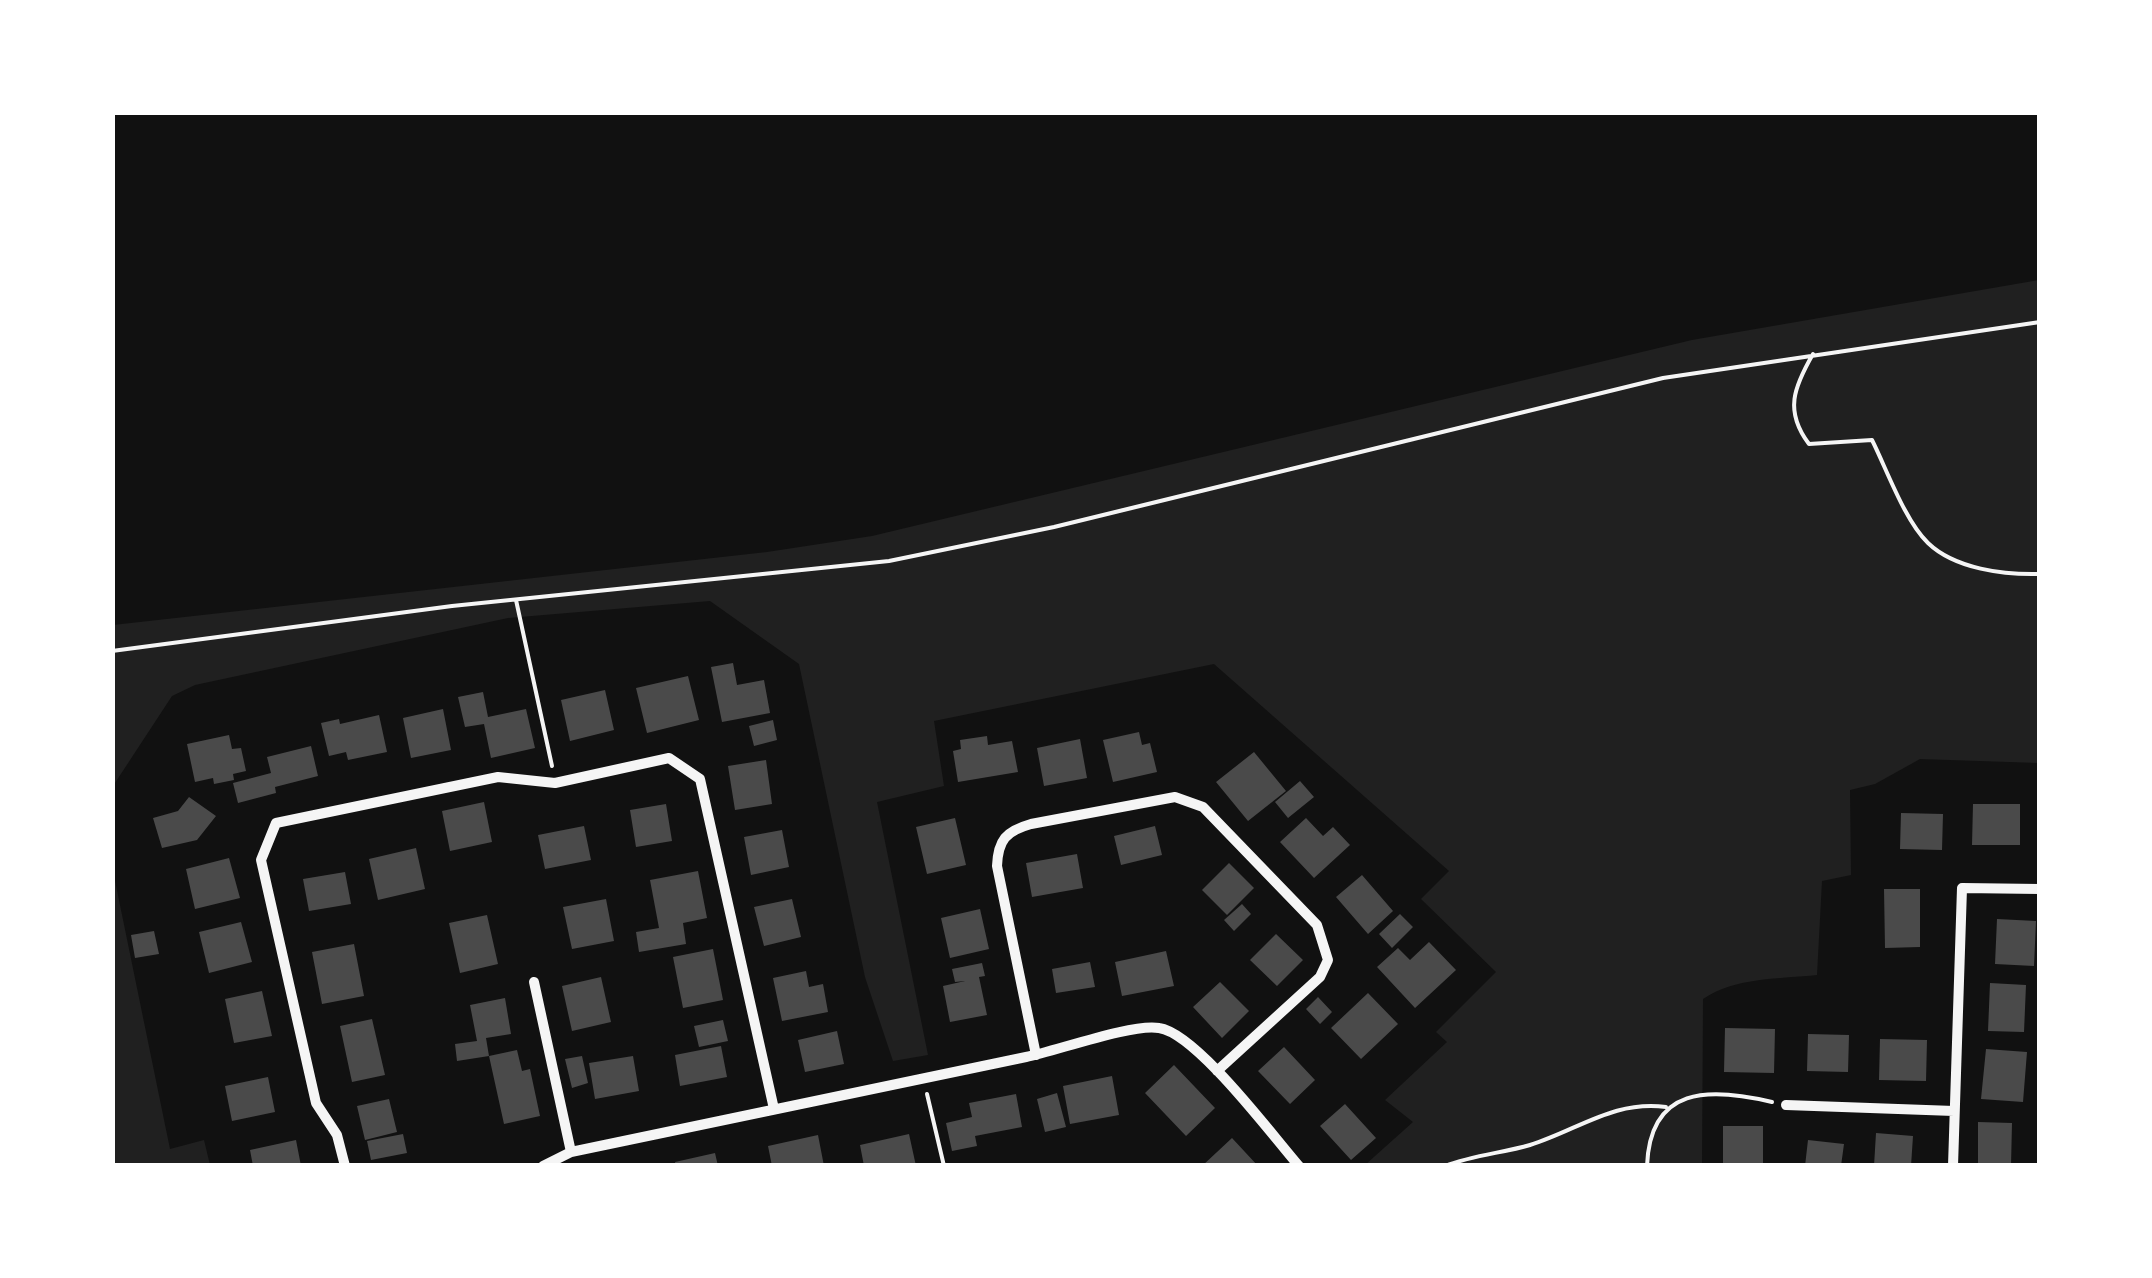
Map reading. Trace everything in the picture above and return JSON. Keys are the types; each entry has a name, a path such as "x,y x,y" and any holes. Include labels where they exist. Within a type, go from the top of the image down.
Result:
{"street":[{"path":"344,1166 337,1135 316,1103 260,860 276,823 498,777 555,782 669,758 700,779 774,1109"},
{"path":"1036,1055 997,866 1002,838 1010,830 1030,824 1175,798 1203,807 1318,924 1328,960 1320,977 1217,1071"},
{"path":"1953,1166 1962,888 2040,889"},
{"path":"534,982 571,1152"},
{"path":"543,1166 571,1152 923,1080 1141,1028 1161,1028 1182,1038 1217,1071 1298,1166"},
{"path":"1786,1105 1954,1111"}],"path":[{"path":"112,651 516,600 870,564 981,544 1663,378 2040,322"},
{"path":"1813,354 1794,386 1796,427 1809,444 1872,440 1917,528 1939,552 1984,568 2040,574"},
{"path":"516,600 555,782"},
{"path":"923,1080 944,1166"},
{"path":"1446,1166 1538,1142 1626,1106 1666,1107 1688,1096 1715,1095 1754,1097 1786,1105"},
{"path":"1647,1166 1648,1146 1666,1107"}],"shaded area":[{"path":"2039,280 2039,763 1920,759 1875,784 1850,790 1851,875 1822,881 1817,975 1743,983 1703,999 1702,1165 1365,1165 1413,1122 1385,1100 1447,1042 1436,1032 1496,972 1421,899 1449,871 1214,664 934,721 944,786 877,802 928,1055 893,1061 865,977 799,664 710,601 508,618 195,685 172,696 113,786 113,625 767,552 872,536 1692,340"},
{"path":"113,871 170,1149 204,1140 210,1165 113,1165"}],"building":[{"path":"733,663 737,685 764,680 770,713 722,722 711,667"},
{"path":"688,676 699,720 647,733 636,688"},
{"path":"605,690 614,730 570,741 561,700"},
{"path":"483,692 488,717 526,709 535,748 491,758 484,724 465,727 458,697"},
{"path":"443,709 451,750 411,758 403,718"},
{"path":"379,715 387,752 348,760 346,752 329,756 321,723 339,719 340,724"},
{"path":"773,720 777,740 754,746 749,726"},
{"path":"1139,732 1142,745 1150,743 1157,772 1113,782 1103,740"},
{"path":"229,735 232,749 241,748 246,771 233,774 234,780 214,784 213,778 195,782 187,744"},
{"path":"987,736 988,745 1012,741 1018,772 958,782 953,751 961,749 960,740"},
{"path":"1080,739 1087,778 1044,786 1037,748"},
{"path":"311,746 318,776 275,787 276,793 238,803 233,783 271,773 267,757"},
{"path":"1254,752 1286,791 1248,821 1216,782"},
{"path":"766,760 772,804 735,810 728,766"},
{"path":"1300,781 1314,797 1288,818 1275,802"},
{"path":"189,797 216,816 197,840 162,848 153,818 178,811"},
{"path":"484,802 492,842 450,851 442,811"},
{"path":"666,804 672,841 636,847 630,810"},
{"path":"1973,804 2020,804 2020,845 1972,845"},
{"path":"1901,813 1943,814 1942,850 1900,849"},
{"path":"955,818 966,865 927,874 916,827"},
{"path":"1306,818 1323,836 1333,827 1350,845 1314,878 1280,842"},
{"path":"584,826 591,860 545,869 538,835"},
{"path":"1155,826 1162,855 1121,865 1114,836"},
{"path":"782,830 789,867 751,875 744,837"},
{"path":"416,848 425,889 378,900 369,859"},
{"path":"1077,854 1083,888 1032,897 1026,863"},
{"path":"229,858 240,898 195,909 186,869"},
{"path":"1229,863 1254,888 1227,915 1202,890"},
{"path":"698,871 707,918 683,923 686,944 639,952 636,932 659,928 650,880"},
{"path":"345,872 351,904 309,911 303,879"},
{"path":"1362,875 1393,911 1368,934 1336,897"},
{"path":"1884,889 1920,889 1920,947 1885,948"},
{"path":"606,899 614,941 572,949 563,907"},
{"path":"792,899 801,937 764,946 754,907"},
{"path":"1242,904 1251,914 1234,931 1224,920"},
{"path":"980,909 989,949 950,958 941,918"},
{"path":"1400,914 1413,927 1392,948 1379,934"},
{"path":"487,915 498,964 460,973 449,923"},
{"path":"1997,919 2036,921 2034,966 1995,964"},
{"path":"241,922 252,962 209,973 199,932"},
{"path":"154,931 159,954 135,958 131,935"},
{"path":"1276,934 1303,960 1277,986 1250,960"},
{"path":"1429,942 1456,970 1415,1008 1377,967 1398,948 1410,960"},
{"path":"354,944 364,996 322,1004 312,952"},
{"path":"713,949 723,1000 683,1008 673,957"},
{"path":"1166,951 1174,986 1122,996 1115,962"},
{"path":"1090,962 1095,987 1056,993 1052,969"},
{"path":"982,963 985,976 979,977 987,1015 950,1022 943,986 965,981 955,982 952,969"},
{"path":"806,971 809,987 823,984 828,1012 782,1021 773,978"},
{"path":"601,977 611,1022 572,1031 562,986"},
{"path":"1220,982 1249,1011 1222,1038 1193,1007"},
{"path":"1990,983 2026,985 2024,1032 1988,1031"},
{"path":"262,991 272,1036 234,1043 225,999"},
{"path":"1368,993 1398,1024 1361,1059 1331,1028"},
{"path":"1318,997 1332,1012 1320,1024 1306,1009"},
{"path":"505,998 511,1034 486,1038 489,1056 457,1061 455,1044 477,1041 470,1005"},
{"path":"372,1019 385,1075 352,1082 340,1026"},
{"path":"723,1020 728,1041 699,1047 694,1026"},
{"path":"1725,1028 1775,1029 1774,1073 1724,1072"},
{"path":"837,1031 844,1064 805,1072 798,1040"},
{"path":"1808,1034 1849,1035 1848,1072 1807,1071"},
{"path":"1880,1039 1927,1040 1926,1081 1879,1080"},
{"path":"721,1046 727,1077 680,1086 675,1055"},
{"path":"1284,1047 1315,1080 1290,1104 1258,1071"},
{"path":"1986,1049 2027,1052 2023,1102 1981,1099"},
{"path":"517,1050 522,1071 530,1069 540,1116 504,1124 489,1056"},
{"path":"582,1056 588,1083 572,1088 565,1059"},
{"path":"633,1056 639,1091 595,1099 589,1063"},
{"path":"1174,1065 1215,1108 1186,1136 1145,1093"},
{"path":"1112,1076 1119,1115 1070,1124 1063,1086"},
{"path":"268,1077 275,1112 232,1121 225,1086"},
{"path":"1057,1093 1066,1127 1045,1132 1037,1099"},
{"path":"1016,1094 1022,1127 975,1136 977,1146 952,1151 946,1123 972,1117 969,1103"},
{"path":"389,1099 397,1132 365,1140 357,1106"},
{"path":"1345,1104 1376,1138 1351,1160 1320,1126"},
{"path":"1978,1122 2012,1123 2011,1166 1978,1166"},
{"path":"1723,1126 1763,1126 1763,1166 1723,1166"},
{"path":"1876,1133 1913,1136 1911,1166 1874,1166"},
{"path":"403,1134 407,1153 371,1160 367,1141"},
{"path":"909,1134 916,1166 864,1166 860,1145"},
{"path":"818,1135 824,1166 772,1166 768,1146"},
{"path":"1232,1138 1258,1166 1202,1166"},
{"path":"296,1140 301,1166 253,1166 250,1150"},
{"path":"1808,1140 1844,1144 1841,1166 1805,1166"},
{"path":"715,1153 718,1166 676,1166 675,1162"}]}
